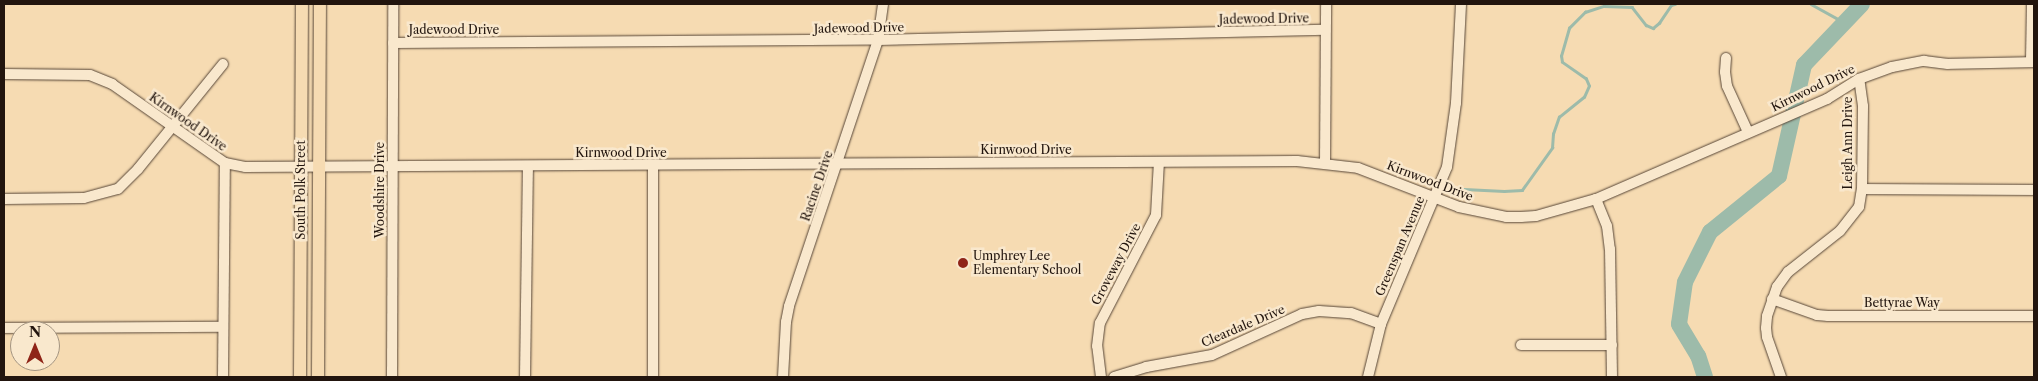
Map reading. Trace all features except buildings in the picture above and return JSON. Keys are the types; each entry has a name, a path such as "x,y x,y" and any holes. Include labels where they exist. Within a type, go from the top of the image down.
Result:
{"main road":[{"name":"South Polk Street","path":"300,377 302,4"},
{"name":"South Polk Street","path":"318,377 320,4"}],"street":[{"name":"Woodshire Drive","path":"392,377 393,4"},
{"name":"Racine Drive","path":"783,377 786,322 789,306 878,40 883,4"},
{"path":"1325,163 1326,4"},
{"name":"Greenspan Avenue","path":"1368,377 1381,324 1447,168 1451,150 1461,4"},
{"path":"2032,4 2033,62"},
{"name":"Jadewood Drive","path":"393,43 878,40 1325,30"},
{"path":"1726,58 1727,86 1748,132"},
{"name":"Kirnwood Drive","path":"4,74 90,75 112,84 225,162 262,168 1297,161 1346,165 1377,174 1467,209 1506,217 1536,216 1596,199 1826,98 1859,79 1892,67 1924,61 1948,64 2033,62"},
{"path":"4,199 84,198 118,189 129,180 224,64"},
{"name":"Leigh Ann Drive","path":"1781,377 1767,338 1767,316 1777,287 1788,272 1840,231 1860,207 1863,106 1859,79"},
{"path":"223,377 225,162"},
{"name":"Groveway Drive","path":"1100,377 1097,346 1100,323 1156,215 1158,162"},
{"path":"653,165 653,377"},
{"path":"525,377 528,166"},
{"path":"1862,189 2034,190"},
{"path":"1596,199 1607,226 1610,249 1612,377"},
{"name":"Bettyrae Way","path":"1772,299 1817,315 1828,316 2034,316"},
{"name":"Cleardale Drive","path":"1114,377 1146,367 1212,355 1302,314 1318,311 1351,314 1381,324"},
{"path":"4,328 223,327"},
{"path":"1521,346 1612,345"}],"waterway":[{"path":"1464,189 1522,190 1552,148 1553,134 1559,117 1584,97 1589,86 1586,79 1562,62 1561,56 1569,28 1585,12 1604,6 1632,7 1646,25 1653,28 1659,23 1671,5 1675,4"},
{"path":"1811,4 1844,22"},
{"path":"1705,377 1698,356 1679,324 1685,282 1710,232 1779,176 1804,65 1862,4"}],"place":[{"name":"Umphrey Lee Elementary School","path":"963,263"}]}
